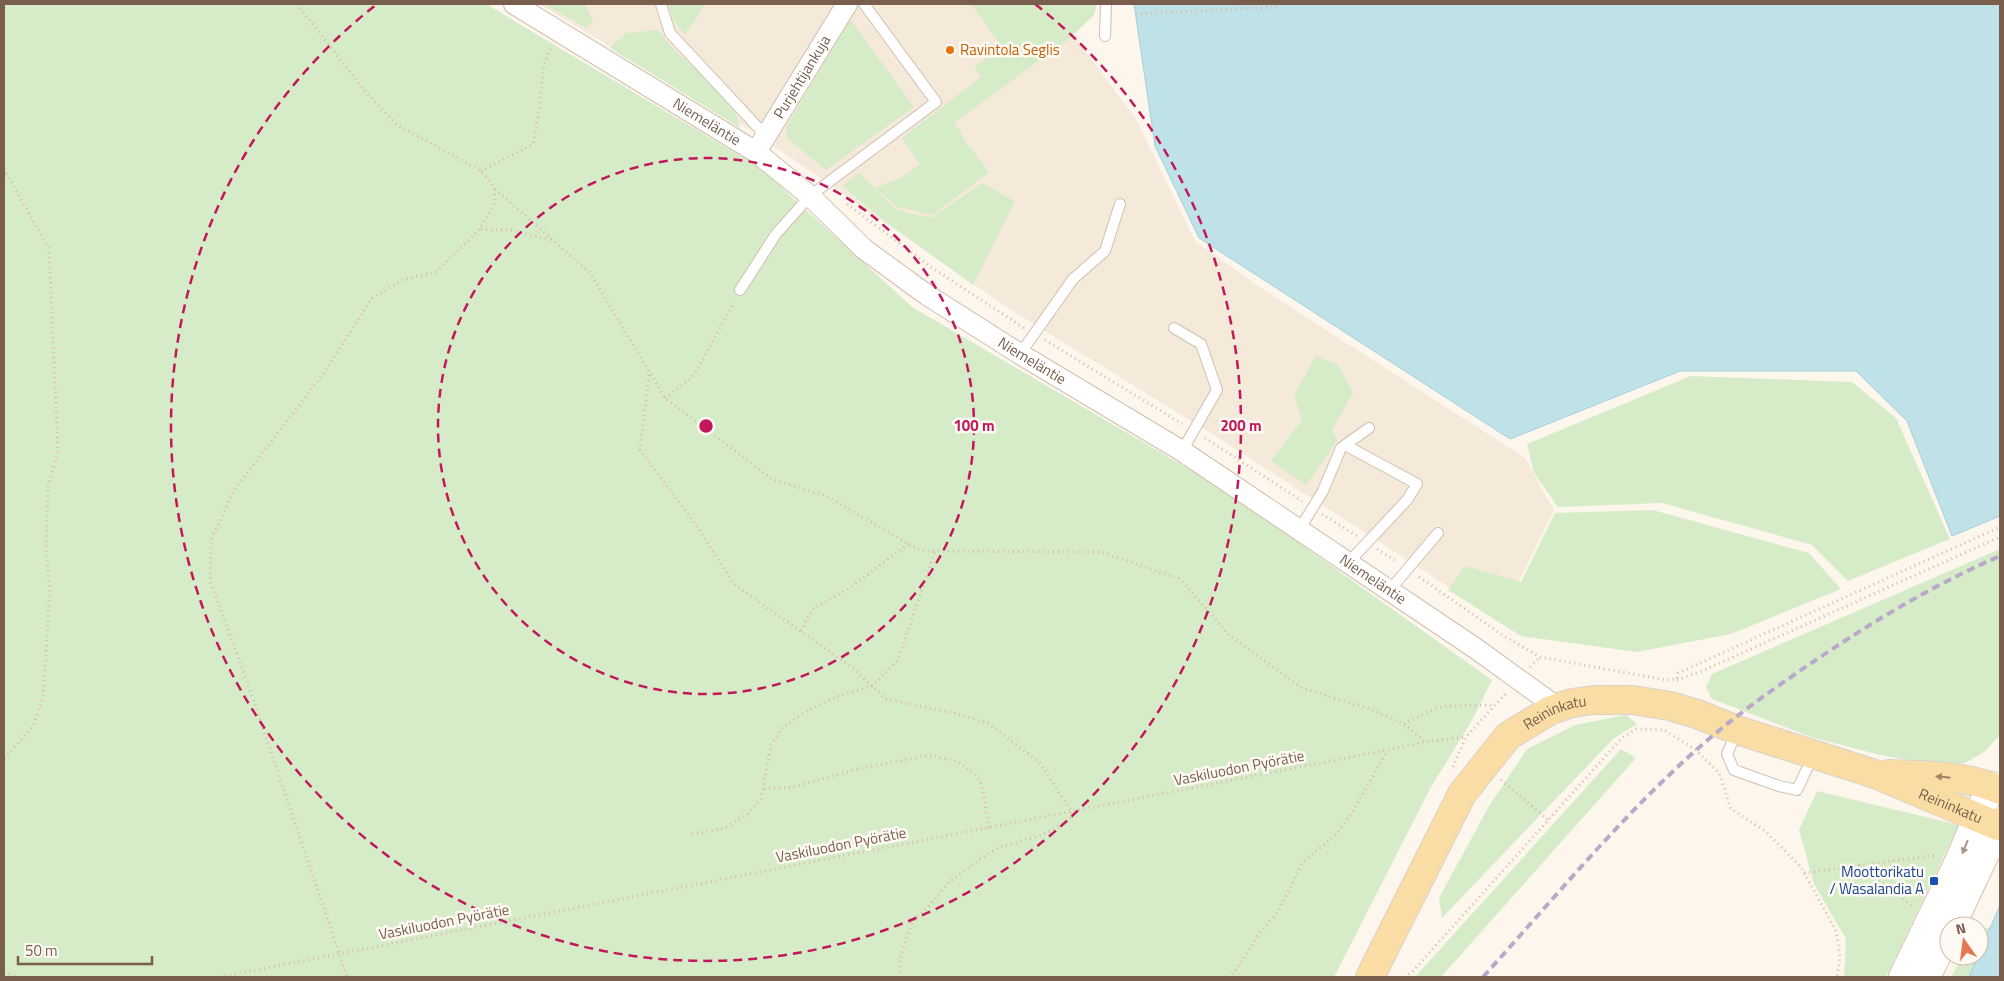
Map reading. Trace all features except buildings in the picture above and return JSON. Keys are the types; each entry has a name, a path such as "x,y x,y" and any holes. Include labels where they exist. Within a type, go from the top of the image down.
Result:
{"main road":[{"name":"Reininkatu","path":"1370,977 1462,794 1508,736 1558,708 1572,703 1594,700 1633,700 1667,718 1697,714 1813,756 1875,774 1992,822"},
{"name":"Reininkatu","path":"1875,774 1997,781"},
{"path":"1955,916 1992,822 1997,781"},
{"path":"1903,977 1961,857 1992,822"},
{"path":"1926,977 1939,950"}],"street":[{"name":"Niemeläntie","path":"514,4 761,144 816,191 864,249 927,295 1020,354 1182,451 1475,648 1558,708"},
{"name":"Purjehtijankuja","path":"761,144 847,4"}],"lane":[{"path":"661,4 670,33 761,144"},
{"path":"740,290 776,234 816,191 936,102 864,4"},
{"path":"1105,36 1106,4"},
{"path":"1020,354 1073,279 1105,251 1120,204"},
{"path":"1174,328 1201,344 1217,390 1182,451"},
{"path":"1299,530 1323,491 1341,448 1369,428"},
{"path":"1346,445 1417,484 1406,500 1348,563"},
{"path":"1389,591 1438,533"},
{"path":"1737,730 1727,754 1734,770 1779,786 1797,790 1813,756"}],"path":[{"path":"297,4 365,90 396,124 481,171 494,188 590,274 665,398 772,479 826,496 920,551 1101,552 1180,578 1229,635 1302,688 1373,710 1404,724 1424,742"},
{"path":"1136,14 1279,7"},
{"path":"481,171 533,144 544,64 559,30"},
{"path":"4,169 49,249 58,452 48,486 46,548 50,589 43,698 33,726 4,758"},
{"path":"347,977 247,681 210,581 211,540 234,490 324,373 372,298 404,279 436,272 480,229 495,203 494,188"},
{"path":"816,191 1034,334 1194,431 1367,542 1504,636 1540,657 1666,680 1677,679 1702,671 2000,537"},
{"path":"480,229 511,230 552,241"},
{"path":"665,398 689,380 696,370 740,290"},
{"path":"650,375 640,450 694,522 735,584 853,668 886,699 954,713 988,723 1040,762 1072,812 1068,821 1042,835 1000,847 948,883 932,903 912,922 900,958 900,977"},
{"path":"1667,718 1678,673 2000,527"},
{"path":"801,631 812,609 850,588 908,544"},
{"path":"692,834 725,828 748,814 761,799 771,745 782,728 808,710 838,696 872,686 898,660 934,551"},
{"path":"1404,724 1445,706 1496,705"},
{"path":"1404,977 1412,972 1621,739 1636,729 1667,718"},
{"path":"1667,718 1719,773 1731,809 1765,831 1801,867 1836,932 1840,956 1837,977"},
{"name":"Vaskiluodon Pyörätie","path":"220,977 1424,742 1466,738"},
{"path":"1228,977 1237,969 1260,934 1278,912 1303,862 1337,834 1365,792 1372,775 1387,750"},
{"path":"764,789 793,787 862,768 931,755 959,762 976,775 982,786 989,828"},
{"path":"1484,766 1548,820"},
{"path":"1804,873 1858,864 1953,853 1961,857"},
{"path":"1858,864 1914,908 1919,902"},
{"path":"4,972 17,977"}],"shaded area":[{"path":"539,4 1034,4 1068,28 1135,117 1195,241 1261,288 1525,458 1554,510 1500,620 1217,437 1011,310 752,131"}],"green space":[{"path":"4,4 486,4 759,167 912,307 1223,489 1492,680 1471,722 1431,787 1334,977 4,977"},
{"path":"544,4 585,4 593,21 586,28"},
{"path":"668,4 705,4 685,35 673,20"},
{"path":"971,4 1097,4 1094,15 1069,39 955,122 964,139 989,172 933,215 897,207 875,188 901,178 920,164 902,138 981,77 974,68 1001,45"},
{"path":"850,19 914,107 826,170 787,138 786,127"},
{"path":"658,30 671,46 722,93 730,103 740,128 610,48 626,33"},
{"path":"859,173 896,210 932,218 982,183 1015,201 973,285 882,219 842,186"},
{"path":"1316,356 1338,365 1353,393 1332,430 1337,441 1306,485 1271,461 1302,420 1294,395"},
{"path":"1691,376 1852,382 1896,418 1950,539 1848,581 1812,545 1662,503 1558,507 1534,473 1527,444"},
{"path":"1653,510 1809,553 1841,589 1731,634 1637,652 1521,636 1448,590 1465,566 1521,582 1555,513"},
{"path":"2000,549 2000,735 1984,752 1965,763 1941,766 1880,755 1811,737 1712,699 1706,687 1712,674"},
{"path":"1626,715 1637,724 1614,738 1442,918 1439,898 1489,806 1527,749 1575,725"},
{"path":"1621,749 1636,758 1441,977 1415,977"},
{"path":"1817,791 1959,825 1886,977 1844,977 1846,939 1814,884 1799,830"},
{"path":"1989,927 2000,977 1951,977 1957,966 1989,966"}],"water":[{"path":"1134,4 2000,4 2000,516 1952,536 1907,421 1856,371 1680,371 1510,439 1199,238 1155,146"},
{"path":"2000,905 2000,977 1969,977 1974,966 1989,966 1989,931"}],"railway":[{"path":"1483,977 1612,833 1667,777 1723,728 1795,674 1879,619 1950,579 2000,556"}],"place":[{"name":"Ravintola Seglis","path":"950,50"},
{"name":"Moottorikatu / Wasalandia A","path":"1934,881"}]}
